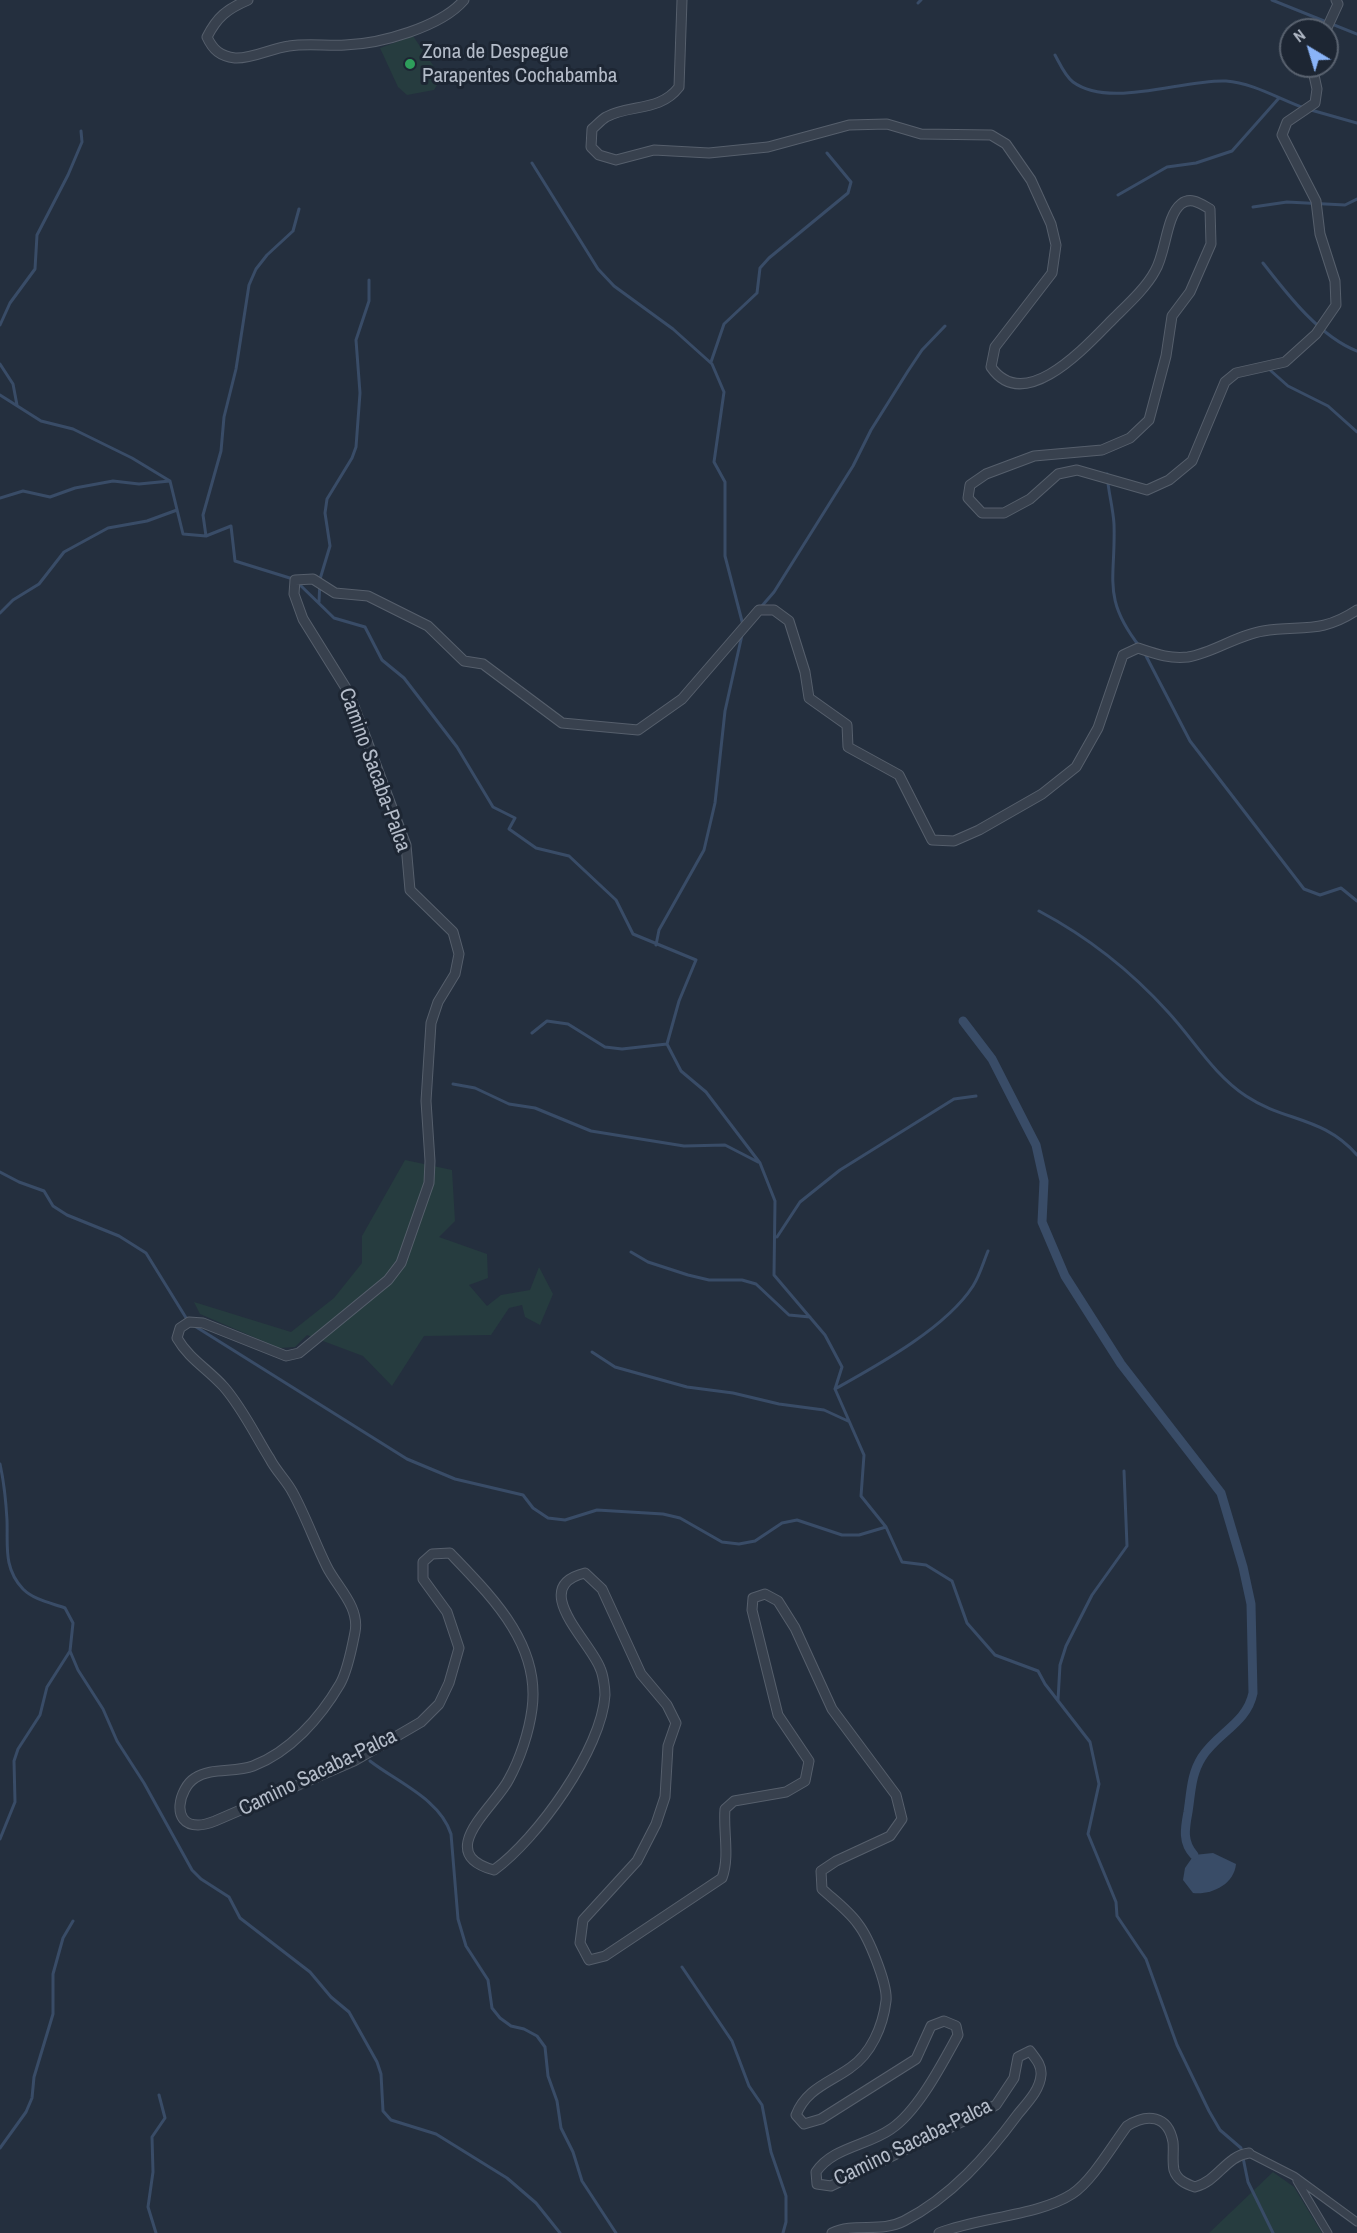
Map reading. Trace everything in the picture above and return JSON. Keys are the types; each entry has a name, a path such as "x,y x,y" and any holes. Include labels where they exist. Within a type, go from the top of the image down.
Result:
{"street":[{"path":"248,0 231,7 216,20 207,37 212,48 222,55 237,58 290,46 346,45 369,42 441,19 464,0"},
{"path":"682,0 679,87 672,96 663,101 607,117 592,129 591,147 599,155 616,160 654,150 710,153 768,147 849,125 887,124 921,134 991,135 1006,144 1031,180 1051,224 1056,245 1052,273 995,347 991,368 1006,382 1020,384 1040,380 1071,361 1155,272 1168,239 1172,214 1182,202 1194,200 1210,209 1211,244 1190,292 1172,316 1166,356 1149,420 1130,438 1102,450 1034,456 986,474 970,485 968,498 982,513 1005,513 1030,499 1058,474 1077,470 1148,490 1169,480 1192,461 1225,382 1236,373 1285,362 1316,334 1336,305 1335,281 1320,234 1317,201 1282,135 1287,122 1315,104 1317,89 1315,78"},
{"path":"1332,18 1338,4 1336,0"},
{"name":"Camino Sacaba-Palca","path":"832,2233 844,2227 873,2228 902,2223 935,2202 963,2178 1000,2138 1036,2091 1041,2074 1040,2064 1030,2051 1018,2057 1014,2078 996,2105 831,2186 817,2184 816,2172 824,2160 890,2130 907,2116 958,2035 957,2026 944,2021 931,2026 916,2060 821,2119 804,2124 796,2115 801,2101 824,2082 851,2068 869,2051 878,2032 886,2000 876,1960 859,1924 822,1889 821,1871 836,1861 890,1836 902,1819 896,1795 832,1709 795,1628 778,1601 765,1594 753,1599 752,1610 778,1715 809,1761 805,1781 786,1792 734,1801 725,1809 723,1833 727,1864 722,1878 605,1956 589,1960 580,1943 583,1920 637,1861 656,1824 665,1797 668,1746 676,1723 667,1705 641,1674 603,1589 585,1573 571,1576 562,1588 561,1604 601,1668 605,1694 600,1715 573,1782 510,1859 494,1870 478,1866 469,1855 469,1836 482,1813 509,1780 525,1740 532,1710 533,1682 528,1655 519,1635 496,1604 450,1553 432,1554 423,1562 423,1580 447,1612 459,1648 449,1683 439,1704 421,1722 354,1761 215,1821 197,1826 187,1821 179,1810 178,1802 195,1778 211,1772 251,1767 285,1750 315,1717 341,1682 356,1629 351,1604 328,1570 292,1491 270,1460 258,1435 223,1387 185,1352 177,1338 180,1328 189,1322 203,1323 286,1356 299,1353 388,1280 401,1263 429,1183 430,1161 426,1101 431,1023 438,1002 455,974 459,954 453,932 410,890 406,845 349,693 303,619 294,594 295,580 313,579 335,593 368,596 428,626 464,661 483,664 562,723 638,730 682,699 759,610 774,610 789,621 805,672 809,698 847,725 848,747 899,775 932,840 954,841 1042,794 1076,767 1098,728 1123,655 1138,648 1166,658 1190,656 1263,631 1315,629 1342,620 1357,610"},
{"path":"939,2233 959,2225 1047,2205 1072,2194 1127,2126 1139,2118 1158,2119 1164,2124 1172,2139 1174,2171 1186,2184 1195,2187 1211,2182 1244,2154 1257,2155 1294,2176 1357,2222"},
{"path":"1294,2176 1328,2233"}],"green space":[{"name":"Zona de Despegue Parapentes Cochabamba","path":"413,36 437,71 439,82 434,90 407,95 398,87 380,48"},
{"path":"405,1160 452,1170 455,1221 439,1237 487,1254 488,1278 469,1285 487,1306 501,1295 530,1290 539,1267 553,1294 540,1325 525,1317 522,1305 509,1308 491,1335 424,1336 392,1386 363,1356 307,1335 295,1347 279,1348 200,1314 194,1302 291,1332 334,1298 362,1263 362,1236"},
{"path":"1273,2172 1294,2187 1322,2233 1209,2233"}],"water":[{"path":"1213,1853 1236,1864 1231,1878 1214,1890 1193,1893 1183,1880 1185,1868 1194,1855"}],"waterway":[{"path":"918,3 921,0"},
{"path":"1272,0 1357,34"},
{"path":"1055,55 1070,79 1088,90 1126,93 1226,81 1256,88 1304,108"},
{"path":"1118,195 1167,167 1196,163 1232,151 1279,98"},
{"path":"1311,110 1357,123"},
{"path":"0,325 10,303 35,269 37,235 82,142 81,131"},
{"path":"711,362 724,324 757,293 760,268 848,193 851,182 827,153"},
{"path":"532,163 598,269 614,286 673,329 712,364 724,392 714,462 725,482 725,556 743,625"},
{"path":"1253,207 1287,202 1345,205 1357,199"},
{"path":"206,536 203,515 221,451 224,417 236,369 249,285 256,269 267,255 293,231 299,209"},
{"path":"1263,263 1317,325 1330,336 1357,351"},
{"path":"319,602 320,579 330,546 325,513 327,499 352,458 356,447 360,393 356,340 369,301 369,280"},
{"path":"761,607 774,592 853,466 871,430 908,371 922,350 945,326"},
{"path":"0,364 13,384 17,405"},
{"path":"1270,370 1288,386 1328,406 1357,432"},
{"path":"0,395 41,421 73,429 132,458 170,481 183,534 206,536 231,526 235,561 293,579"},
{"path":"1107,474 1114,524 1113,587 1115,601 1128,630 1140,647"},
{"path":"0,498 23,491 50,497 75,488 113,481 139,484 170,481"},
{"path":"0,613 13,600 39,584 64,552 108,528 147,521 177,510"},
{"path":"298,583 334,618 365,627 382,660 404,678 457,747 493,807 515,818 509,829 536,848 569,856 616,900 633,934 696,960 679,1001 667,1044 681,1071 706,1092 760,1163 775,1201 774,1275 825,1335 842,1367 835,1389 864,1455 861,1496 886,1527 902,1562 926,1565 952,1581 967,1623 995,1655 1038,1671 1045,1684 1090,1742 1099,1784 1088,1834 1116,1902 1117,1916 1146,1959 1177,2045 1209,2111 1220,2130 1241,2148 1248,2182 1273,2233"},
{"path":"656,945 659,930 704,850 715,803 725,711 742,635"},
{"path":"1144,652 1190,741 1304,889 1320,895 1341,888 1357,901"},
{"path":"1039,911 1092,944 1139,983 1168,1012 1214,1067 1234,1087 1275,1111 1331,1133 1357,1155"},
{"path":"532,1033 547,1021 568,1024 605,1047 622,1049 667,1044"},
{"path":"963,1021 992,1059 1036,1145 1044,1181 1042,1222 1065,1276 1121,1364 1221,1493 1243,1567 1251,1604 1253,1693 1245,1712 1208,1749 1196,1770 1185,1829 1186,1840 1194,1855"},
{"path":"453,1084 475,1088 509,1104 535,1108 591,1131 684,1146 725,1145 758,1162"},
{"path":"777,1237 800,1202 840,1170 954,1099 976,1096"},
{"path":"0,1172 44,1191 53,1206 67,1215 119,1236 146,1253 188,1321"},
{"path":"835,1389 910,1344 946,1316 973,1286 988,1251"},
{"path":"631,1252 648,1262 688,1275 709,1280 742,1280 756,1284 789,1315 810,1317"},
{"path":"193,1325 407,1459 455,1479 523,1495 533,1508 548,1518 565,1520 597,1510 663,1514 680,1518 722,1542 739,1544 755,1541 782,1523 797,1520 842,1535 859,1535 886,1527"},
{"path":"592,1352 615,1367 687,1387 824,1410 848,1421"},
{"path":"0,1464 6,1506 8,1556 12,1573 27,1593 65,1608 73,1623 70,1651 47,1687 40,1715 18,1749 14,1761 15,1802 0,1839"},
{"path":"1058,1700 1060,1665 1066,1646 1092,1595 1127,1546 1124,1471"},
{"path":"70,1651 78,1670 103,1709 117,1741 144,1783 192,1870 201,1879 229,1897 240,1918 310,1972 331,1997 349,2012 377,2062 381,2074 383,2111 391,2120 436,2134 507,2178 536,2203 560,2233"},
{"path":"370,1761 428,1801 445,1822 451,1834 458,1919 466,1946 488,1980 492,2008 511,2026 524,2029 537,2036 545,2047 548,2076 557,2101 561,2128 573,2152 582,2181 616,2233"},
{"path":"0,2148 26,2112 32,2098 34,2077 53,2014 53,1974 63,1938 73,1921"},
{"path":"682,1967 732,2041 749,2086 762,2105 771,2152 786,2196 786,2222 783,2233"},
{"path":"156,2233 148,2207 153,2172 152,2137 165,2118 159,2095"}],"place":[{"name":"Zona de Despegue Parapentes Cochabamba","path":"410,64"}]}
